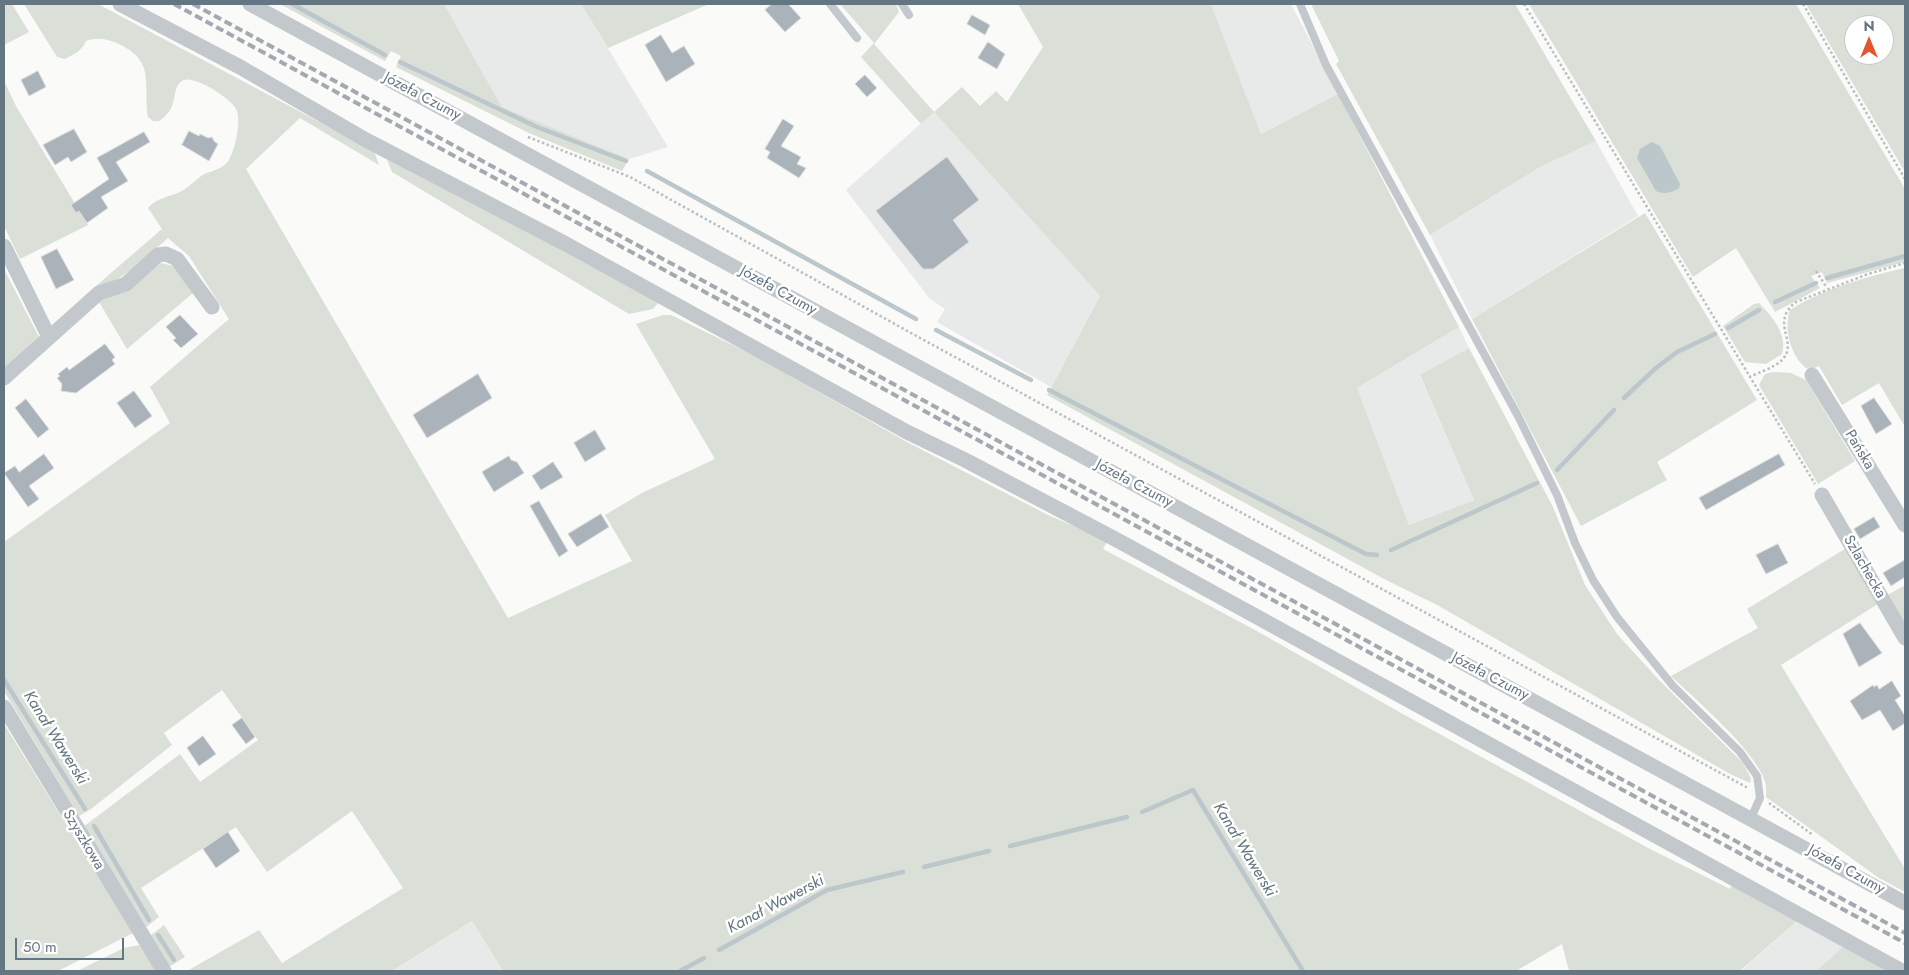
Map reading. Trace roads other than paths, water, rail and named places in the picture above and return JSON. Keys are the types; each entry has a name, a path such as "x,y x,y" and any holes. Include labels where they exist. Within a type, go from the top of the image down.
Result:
{"street":[{"path":"120,4 240,67 366,140 566,244 907,432 974,464 1117,540 1902,971"},
{"name":"Józefa Czumy","path":"250,4 1905,903"},
{"path":"4,246 49,337"},
{"path":"4,378 99,293 126,284 158,255 172,255 182,264 212,308"},
{"name":"Pańska","path":"1812,375 1905,526"},
{"name":"Szlachecka","path":"1822,495 1905,638"},
{"name":"Szyszkowa","path":"4,707 164,971"}],"lane":[{"path":"830,4 857,38"},
{"path":"902,4 909,15"},
{"path":"1300,4 1326,65 1518,416 1557,495 1575,543 1593,580 1616,617 1673,686 1749,762 1757,776 1760,798 1751,818"}],"waterway":[{"path":"292,4 385,55"},
{"path":"400,62 537,127 626,161"},
{"path":"647,171 916,319"},
{"path":"1827,278 1905,256"},
{"path":"1775,302 1816,283"},
{"path":"1728,328 1759,310"},
{"path":"936,330 1031,380"},
{"path":"1624,398 1656,368 1677,352 1715,334"},
{"path":"1049,390 1366,554 1377,555"},
{"path":"1557,470 1614,410"},
{"path":"1391,550 1537,483"},
{"name":"Kanał Wawerski","path":"4,680 85,809"},
{"name":"Kanał Wawerski","path":"1142,812 1193,790 1303,971"},
{"name":"Kanał Wawerski","path":"1010,846 1127,817"},
{"name":"Kanał Wawerski","path":"94,826 149,920"},
{"name":"Kanał Wawerski","path":"924,867 989,851"},
{"name":"Kanał Wawerski","path":"719,950 827,890 903,872"},
{"name":"Kanał Wawerski","path":"158,935 174,960"},
{"name":"Kanał Wawerski","path":"680,971 704,958"}],"railway":[{"path":"174,4 1905,943"},
{"path":"193,4 1905,933"}]}
